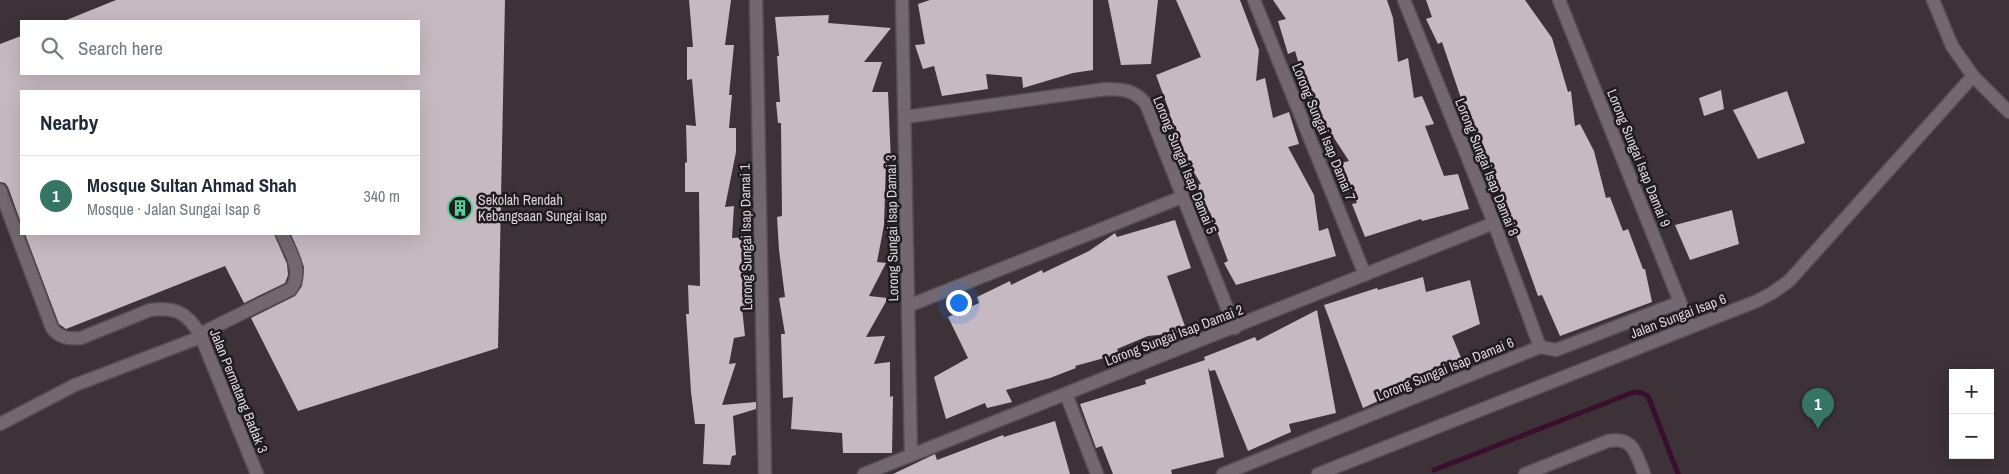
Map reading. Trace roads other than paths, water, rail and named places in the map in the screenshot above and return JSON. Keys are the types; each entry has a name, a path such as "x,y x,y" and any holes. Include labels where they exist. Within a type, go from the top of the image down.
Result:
{"street":[{"name":"Lorong Sungai Isap Damai 1","path":"756,0 766,474"},
{"name":"Lorong Sungai Isap Damai 3","path":"902,0 912,455"},
{"name":"Lorong Sungai Isap Damai 7","path":"1254,0 1365,275"},
{"name":"Lorong Sungai Isap Damai 8","path":"1404,0 1494,223 1540,347"},
{"name":"Lorong Sungai Isap Damai 9","path":"1559,0 1690,327"},
{"path":"1933,0 1952,46 1973,76 2009,112"},
{"name":"Jalan Sungai Isap 6","path":"1318,474 1757,301 1772,293 1789,281 1973,76"},
{"name":"Lorong Sungai Isap Damai 5","path":"905,117 1106,89 1130,91 1140,96 1146,104 1235,328"},
{"name":"Jalan Permatang Badak 3","path":"0,190 52,328 56,333 72,339 81,338 150,310 173,310 185,315 200,335 257,474"},
{"path":"908,306 1182,197"},
{"name":"Lorong Sungai Isap Damai 2","path":"864,474 1235,328 1494,223"},
{"path":"0,424 75,385 200,335 290,289 296,282 298,274 282,235"},
{"name":"Lorong Sungai Isap Damai 6","path":"1223,474 1540,347 1556,350 1680,302"},
{"path":"1066,394 1097,474"},
{"path":"1525,474 1608,441 1616,440 1624,440 1630,444 1644,474"}],"waterway":[{"path":"1434,470 1634,392 1648,396 1678,474"}],"place":[{"name":"Sekolah Rendah Kebangsaan Sungai Isap","path":"460,208"},
{"name":"Mosque Sultan Ahmad Shah","path":"1818,429"}]}
